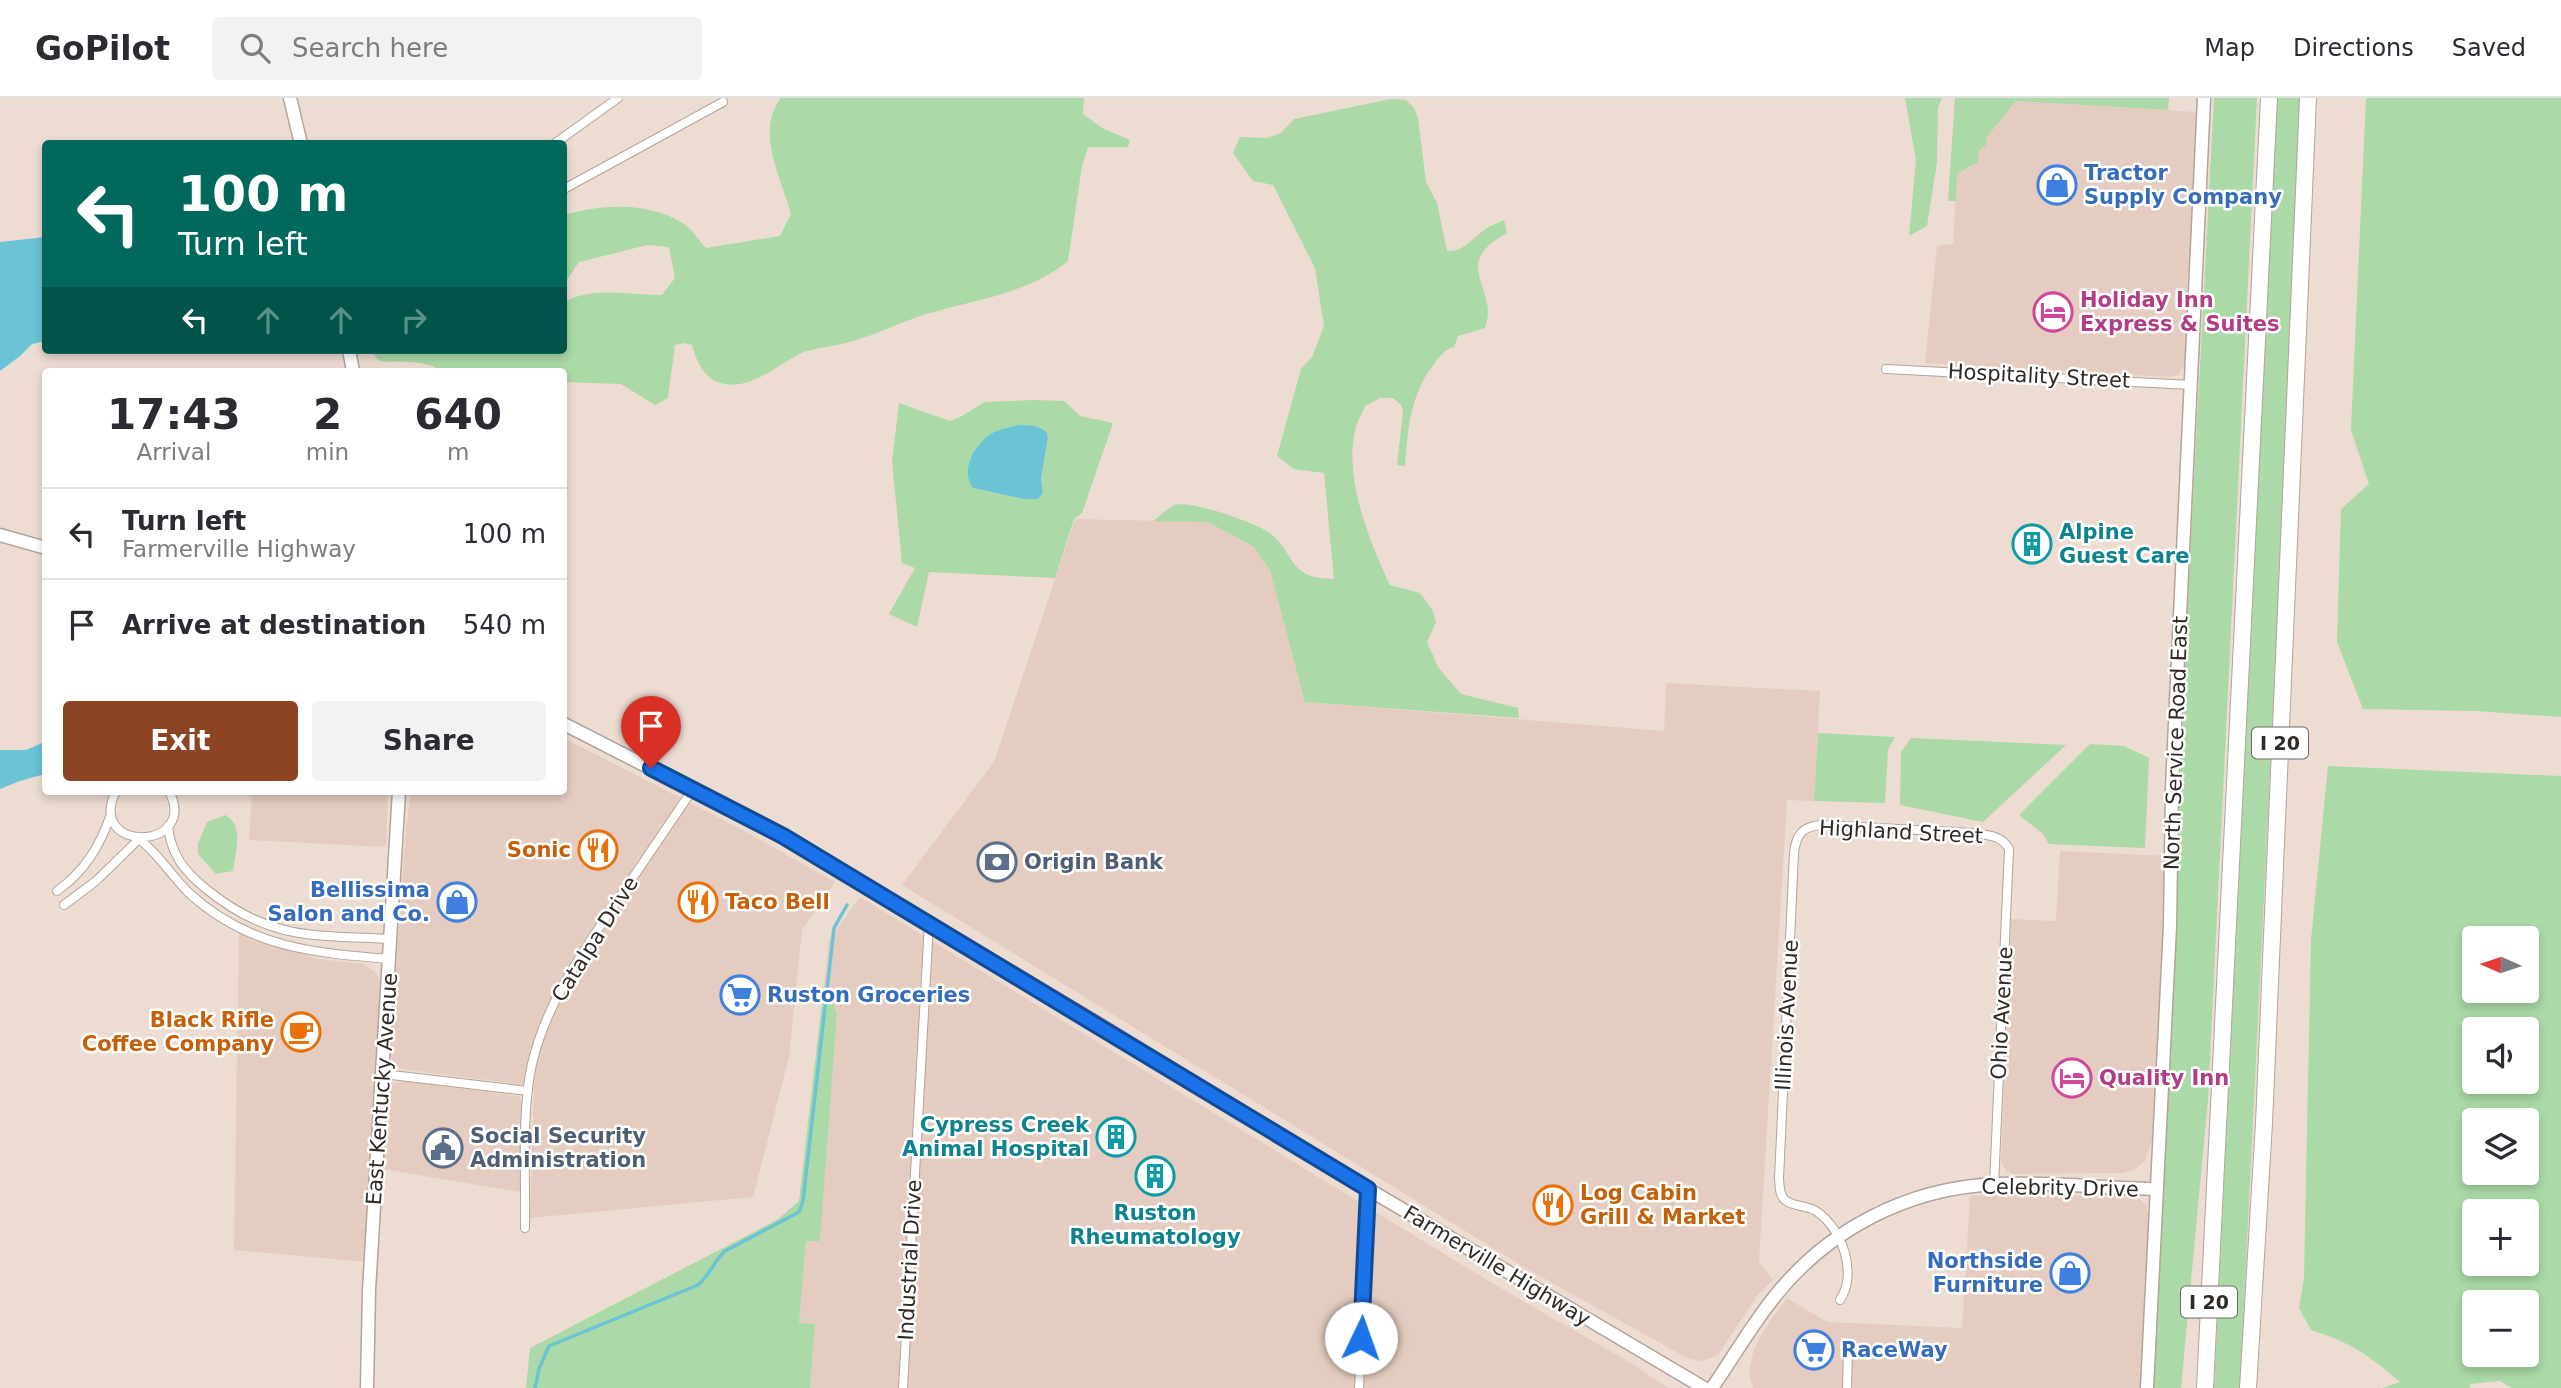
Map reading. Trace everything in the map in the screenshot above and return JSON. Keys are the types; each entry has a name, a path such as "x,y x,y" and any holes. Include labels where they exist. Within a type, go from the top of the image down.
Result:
{"highway":[{"name":"I 20","path":"2205,1388 2269,98"},
{"name":"I 20","path":"2248,1388 2264,1123 2308,98"},
{"path":"2194,1388 2213,1216"},
{"path":"2251,1336 2258,1388"}],"street":[{"path":"290,98 300,140"},
{"path":"560,140 618,98"},
{"name":"North Service Road East","path":"2147,1388 2170,926 2172,788 2204,98"},
{"path":"567,187 723,102"},
{"name":"Hospitality Street","path":"1886,369 2191,385"},
{"path":"0,535 42,547"},
{"name":"Farmerville Highway","path":"567,726 783,836 1704,1388"},
{"name":"Catalpa Drive","path":"525,1228 528,1091 540,1039 557,995 576,961 693,789"},
{"path":"57,891 87,864 102,839 114,795"},
{"path":"170,795 174,807 168,826 172,849 186,872 216,897 247,917 273,928 290,932 391,939"},
{"name":"East Kentucky Avenue","path":"367,1388 369,1290 399,795"},
{"path":"111,814 120,830 139,839 154,837 168,826"},
{"name":"Highland Street","path":"1798,834 1808,827 1822,825 1975,833 2006,842"},
{"name":"Illinois Avenue","path":"1798,834 1794,853 1779,1162 1781,1196 1788,1202 1815,1210 1838,1236"},
{"path":"64,905 96,881 139,839"},
{"path":"139,839 188,891 217,916 240,929 297,949 390,959"},
{"name":"Ohio Avenue","path":"1994,1185 2009,860 2006,842"},
{"path":"240,929 247,917"},
{"name":"Industrial Drive","path":"903,1388 929,923"},
{"path":"383,1074 528,1091"},
{"name":"Celebrity Drive","path":"1712,1388 1772,1300 1800,1269 1838,1236 1870,1217 1920,1197 1952,1189 1994,1185 2155,1189"},
{"path":"1359,1388 1368,1189"},
{"path":"1838,1236 1847,1255 1846,1289 1840,1300"},
{"path":"1847,1388 1849,1351"}],"shaded area":[{"path":"2016,101 2196,112 2185,364 2178,375 2169,377 1925,363 1937,246 1953,244 1957,174 1971,167 1987,137"},
{"path":"1075,519 1208,522 1254,547 1270,570 1306,702 1664,731 1666,683 1820,691 1814,801 1787,800 1759,1261 1773,1280 1757,1296 1718,1355 1702,1361 1689,1359 1527,1269 902,885 994,762"},
{"path":"567,740 739,828 835,882 802,930 789,1057 753,1197 530,1218 534,1086 401,1069 390,1057 410,795 567,795"},
{"path":"252,795 388,795 386,847 249,840"},
{"path":"2060,851 2167,856 2153,1139 2144,1162 2134,1170 2123,1173 2013,1174 2006,1171 2001,1161 2011,919 2056,921"},
{"path":"860,897 1497,1286 1631,1363 1668,1388 810,1388 815,1325 799,1324 800,1305 806,1240 820,1240 837,1013 824,984 829,940"},
{"path":"239,933 319,959 364,964 377,974 382,986 366,1262 234,1250"},
{"path":"404,1081 519,1096 522,1104 520,1192 383,1169 388,1090 394,1083"},
{"path":"2010,1194 2127,1197 2141,1200 2146,1205 2149,1215 2141,1388 1753,1388 1749,1373 1754,1349 1765,1328 1787,1298 1827,1322 1962,1328 1970,1196"}],"green space":[{"path":"781,98 1084,98 1083,114 1102,128 1130,140 1128,147 1088,147 1082,166 1068,261 1053,272 1002,294 920,316 859,339 807,351 747,382 735,385 712,379 699,364 692,345 685,343 675,345 668,398 655,405 621,384 567,382 567,368 436,368 419,363 379,361 374,354 567,354 567,301 587,294 612,292 662,295 675,278 669,247 647,245 579,262 567,280 567,214 609,207 656,211 684,224 706,248 780,236 791,214 772,155 770,125"},
{"path":"1905,98 1942,98 1938,108 1937,163 1927,226 1909,236 1916,160"},
{"path":"1955,98 2169,98 2168,110 2016,101 1987,137 1986,145 1979,151 1978,162 1957,174 1956,201 1948,201"},
{"path":"2214,98 2257,98 2208,1099 2181,1388 2151,1388 2176,911 2183,694"},
{"path":"2277,98 2303,98 2240,1388 2214,1388"},
{"path":"2366,98 2561,98 2561,717 2476,711 2363,709 2337,642 2341,509 2369,484 2351,430"},
{"path":"1391,99 1406,100 1414,108 1418,118 1426,182 1437,203 1447,251 1464,247 1487,228 1504,220 1507,233 1490,245 1481,256 1478,266 1488,313 1485,328 1458,336 1454,347 1442,354 1426,376 1412,412 1405,466 1397,465 1403,412 1401,405 1393,398 1380,398 1365,406 1356,428 1353,450 1356,490 1367,530 1390,585 1420,593 1432,609 1436,622 1427,642 1438,667 1461,694 1518,708 1519,718 1305,702 1270,570 1254,547 1208,522 1153,521 1175,505 1183,504 1219,512 1263,529 1282,545 1292,561 1306,574 1334,579 1324,473 1294,469 1277,456 1301,369 1312,357 1324,326 1315,268 1273,185 1253,181 1233,153 1240,137 1267,138 1281,133 1294,119"},
{"path":"1064,401 1080,416 1113,423 1082,513 1074,519 1055,578 929,572 917,627 889,614 915,568 902,563 892,461 899,403 950,421 985,402","holes":["1018,425 1046,431 1048,438 1041,479 1043,493 1024,499 973,488 988,436"]},
{"path":"1818,733 1895,737 1888,750 1885,803 1814,801"},
{"path":"1911,738 2066,745 1983,822 1900,805 1901,752"},
{"path":"2090,744 2124,746 2149,758 2145,848 2049,844 2042,833 2019,815"},
{"path":"2328,766 2561,776 2561,1388 2512,1388 2500,1381 2470,1384 2470,1388 2382,1388 2400,1382 2359,1351 2311,1330 2299,1308 2304,1278 2311,940"},
{"path":"225,815 235,825 237,832 233,871 216,874 198,854 198,844 207,822"},
{"path":"824,984 837,1013 820,1241 806,1241 799,1323 815,1324 810,1388 526,1388 530,1348 777,1220 799,1201"}],"water":[{"path":"42,237 42,342 32,344 0,371 0,242"},
{"path":"1018,425 1035,426 1046,431 1048,438 1041,479 1043,493 1038,499 1024,499 973,488 969,481 968,466 974,451 994,432"},
{"path":"42,743 42,775 0,789 0,750 26,750"}],"waterway":[{"path":"535,1388 539,1369 549,1346 698,1285 725,1251 799,1212 803,1201 834,928 847,905"}],"place":[{"name":"Tractor Supply Company","path":"2057,185"},
{"name":"Holiday Inn Express & Suites","path":"2053,312"},
{"name":"Alpine Guest Care","path":"2032,544"},
{"name":"Sonic","path":"598,850"},
{"name":"Origin Bank","path":"997,862"},
{"name":"Bellissima Salon and Co.","path":"457,902"},
{"name":"Taco Bell","path":"698,902"},
{"name":"Ruston Groceries","path":"740,995"},
{"name":"Black Rifle Coffee Company","path":"301,1032"},
{"name":"Quality Inn","path":"2072,1078"},
{"name":"Cypress Creek Animal Hospital","path":"1116,1137"},
{"name":"Social Security Administration","path":"443,1148"},
{"name":"Ruston Rheumatology","path":"1155,1176"},
{"name":"Log Cabin Grill & Market","path":"1553,1205"},
{"name":"Northside Furniture","path":"2070,1273"},
{"name":"RaceWay","path":"1814,1350"}],"route":[{"path":"651,768 783,836 1132,1044 1368,1189 1361,1338"}]}
